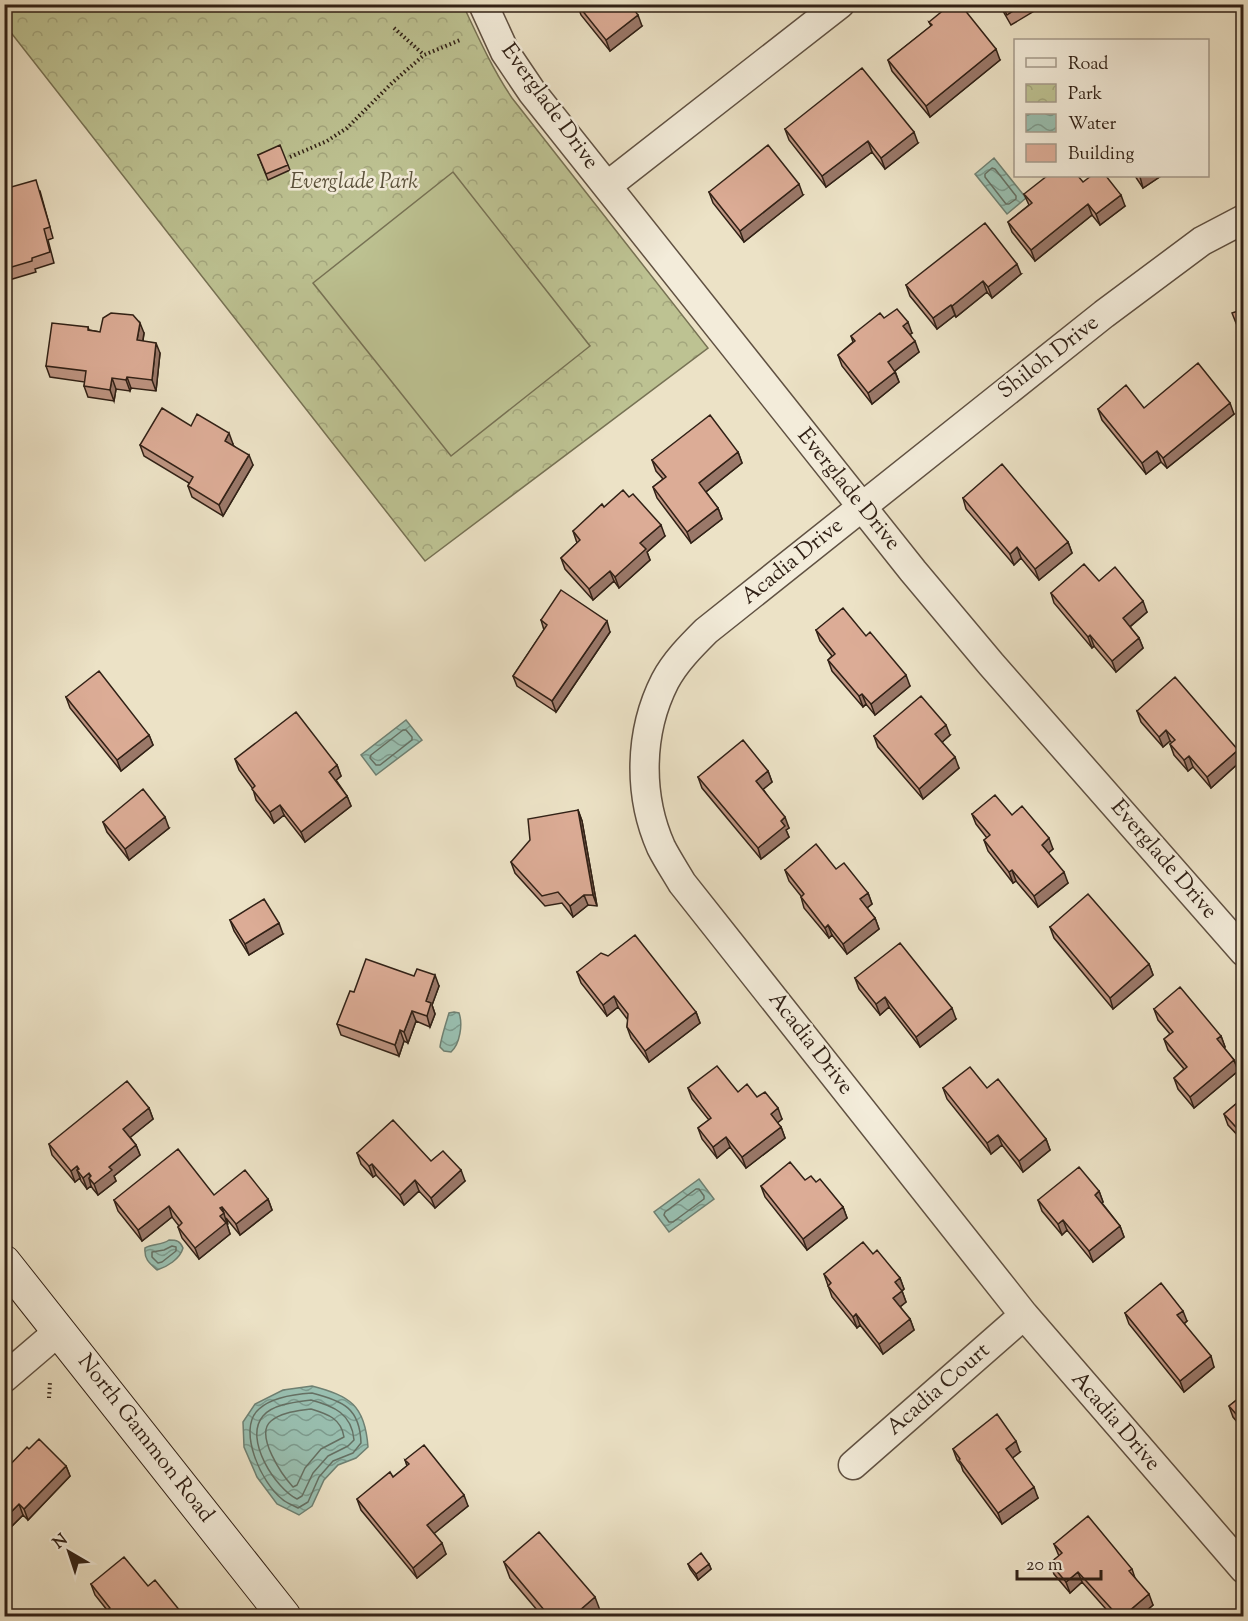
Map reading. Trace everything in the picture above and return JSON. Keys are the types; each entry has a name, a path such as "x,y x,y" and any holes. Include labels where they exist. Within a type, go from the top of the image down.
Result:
{"main road":[{"name":"North Gammon Road","path":"4,1262 284,1617"}],"street":[{"name":"Everglade Drive","path":"483,4 505,52 532,92 860,507 991,664 1244,952"},
{"path":"608,186 840,4"},
{"name":"Shiloh Drive","path":"860,507 1104,314 1202,241 1244,219"},
{"name":"Acadia Drive","path":"860,507 706,631 684,654 665,681 649,725 644,783 647,806 661,847 682,883 1024,1315 1244,1569"},
{"name":"Acadia Court","path":"854,1465 1024,1315"},
{"path":"4,1378 59,1331"}],"path":[{"path":"394,28 424,55"},
{"path":"290,157 327,141 347,128 424,55 460,40"},
{"path":"4,1330 10,1331"},
{"path":"49,1398 50,1382"}],"green space":[{"name":"Everglade Park","path":"5,4 463,5 492,64 512,98 708,348 425,561 5,25"},
{"path":"453,172 590,346 451,456 313,283"}],"water":[{"path":"994,158 1026,198 1007,214 975,174"},
{"path":"406,720 422,740 376,775 361,755"},
{"path":"449,1013 459,1013 460,1018 459,1039 451,1052 444,1051 440,1047 442,1035"},
{"path":"699,1179 714,1199 669,1232 654,1212"},
{"path":"169,1240 179,1242 183,1248 173,1262 157,1270 145,1255 145,1248"},
{"path":"312,1386 336,1394 353,1404 363,1421 368,1447 356,1458 338,1465 324,1480 312,1506 299,1515 277,1504 257,1477 244,1447 243,1422 255,1404 283,1390"}],"building":[{"path":"577,4 630,4 638,15 606,40"},
{"path":"951,4 960,4 996,49 926,106 888,60 932,25 929,22"},
{"path":"1001,4 1024,4 1007,15"},
{"path":"862,68 914,132 881,158 868,141 822,176 785,129"},
{"path":"280,145 288,165 266,174 258,155"},
{"path":"768,145 799,184 740,231 709,192"},
{"path":"1046,177 1079,177 1083,182 1090,177 1107,177 1121,195 1096,214 1088,204 1031,250 1008,222 1032,203 1024,194"},
{"path":"36,180 50,227 44,229 50,252 32,258 32,261 5,269 4,189"},
{"path":"985,223 1017,264 988,287 983,281 933,318 906,285"},
{"path":"897,309 908,322 903,326 915,341 888,362 895,372 868,393 838,355 855,341 851,336 880,313 884,318"},
{"path":"1244,309 1244,343 1232,313"},
{"path":"111,313 133,315 140,323 137,340 156,343 152,380 112,378 110,390 84,386 86,371 46,366 52,323 88,327 88,330 100,332 103,318"},
{"path":"1198,363 1230,403 1163,458 1157,451 1142,463 1098,409 1126,385 1144,408"},
{"path":"162,408 191,426 197,414 229,433 225,441 249,455 219,505 188,486 193,477 140,445"},
{"path":"710,415 738,452 699,483 718,508 687,532 653,487 666,477 652,460"},
{"path":"1002,464 1068,542 1035,569 1017,547 1010,554 963,498"},
{"path":"623,490 629,497 633,494 661,525 640,543 646,549 615,577 610,571 589,589 561,558 580,540 573,531 602,504 604,507"},
{"path":"1084,564 1099,581 1115,567 1143,601 1123,618 1139,638 1112,661 1090,635 1088,637 1051,593"},
{"path":"561,590 607,621 552,701 513,676 547,625 541,620"},
{"path":"843,608 866,636 870,632 906,675 871,704 862,694 859,696 828,660 835,654 816,630"},
{"path":"99,671 149,735 117,760 66,697"},
{"path":"1175,677 1238,750 1207,777 1189,756 1184,760 1170,744 1175,740 1166,730 1159,737 1137,711"},
{"path":"921,696 946,725 935,734 955,757 919,789 874,736"},
{"path":"296,712 337,765 329,772 347,796 301,832 280,805 270,812 252,789 255,786 235,759"},
{"path":"743,740 768,771 756,781 785,817 781,821 785,826 758,848 698,777"},
{"path":"1244,785 1244,795 1238,789"},
{"path":"143,789 165,817 125,849 103,822"},
{"path":"995,795 1012,815 1022,806 1049,838 1042,845 1064,872 1034,896 1012,870 1009,872 984,840 990,835 972,814"},
{"path":"578,810 593,895 584,895 570,906 558,892 542,896 511,862 530,840 528,819"},
{"path":"816,844 836,869 844,863 868,893 860,899 875,918 843,944 828,925 825,928 801,897 804,894 785,870"},
{"path":"1088,894 1149,964 1110,998 1050,927"},
{"path":"264,899 279,923 245,944 230,920"},
{"path":"635,935 696,1012 645,1051 627,1027 628,1014 614,996 603,1005 577,972 601,953 608,956"},
{"path":"900,943 952,1008 916,1037 885,997 876,1004 855,978"},
{"path":"366,959 414,976 417,969 435,975 426,1001 431,1003 427,1016 412,1011 404,1032 400,1030 395,1045 337,1024 350,991 354,992"},
{"path":"1180,987 1221,1036 1217,1039 1234,1060 1190,1097 1174,1078 1187,1067 1164,1039 1173,1032 1154,1009"},
{"path":"717,1066 738,1092 747,1084 757,1097 765,1092 778,1108 771,1114 781,1127 742,1157 726,1137 713,1147 698,1128 711,1118 688,1088"},
{"path":"970,1067 987,1088 998,1079 1046,1139 1019,1161 998,1135 987,1143 943,1088"},
{"path":"127,1081 149,1108 123,1129 136,1145 109,1167 112,1170 94,1184 89,1178 91,1176 89,1173 83,1178 77,1166 71,1171 49,1144"},
{"path":"1244,1097 1244,1136 1224,1114"},
{"path":"393,1120 431,1161 443,1151 461,1170 431,1198 415,1180 400,1195 372,1164 369,1166 357,1153"},
{"path":"178,1149 214,1195 245,1170 268,1199 236,1224 222,1207 220,1208 224,1213 220,1216 226,1223 195,1248 178,1227 182,1223 169,1206 138,1230 114,1200"},
{"path":"790,1162 805,1180 811,1176 816,1182 820,1179 843,1207 803,1239 761,1186"},
{"path":"1079,1167 1099,1191 1095,1195 1120,1226 1089,1251 1063,1220 1058,1224 1038,1200"},
{"path":"863,1242 873,1254 877,1250 900,1278 895,1282 902,1291 893,1298 910,1319 879,1344 856,1314 853,1317 828,1286 831,1283 824,1274"},
{"path":"1161,1283 1183,1311 1177,1315 1211,1356 1180,1381 1125,1313"},
{"path":"1244,1394 1244,1423 1229,1406"},
{"path":"997,1414 1016,1441 1006,1449 1034,1487 998,1513 953,1449"},
{"path":"39,1439 66,1466 24,1509 19,1504 4,1519 4,1471 27,1447 29,1449"},
{"path":"424,1445 464,1495 427,1525 442,1543 413,1568 357,1499 390,1472 393,1477 409,1464 405,1460"},
{"path":"1088,1516 1132,1569 1129,1571 1149,1594 1122,1617 1119,1617 1078,1572 1066,1582 1050,1563 1062,1553 1054,1544"},
{"path":"539,1532 595,1597 572,1617 550,1617 504,1562"},
{"path":"701,1553 709,1564 696,1574 688,1564"},
{"path":"124,1557 148,1586 155,1580 185,1617 113,1617 107,1610 110,1608 91,1584"}]}
